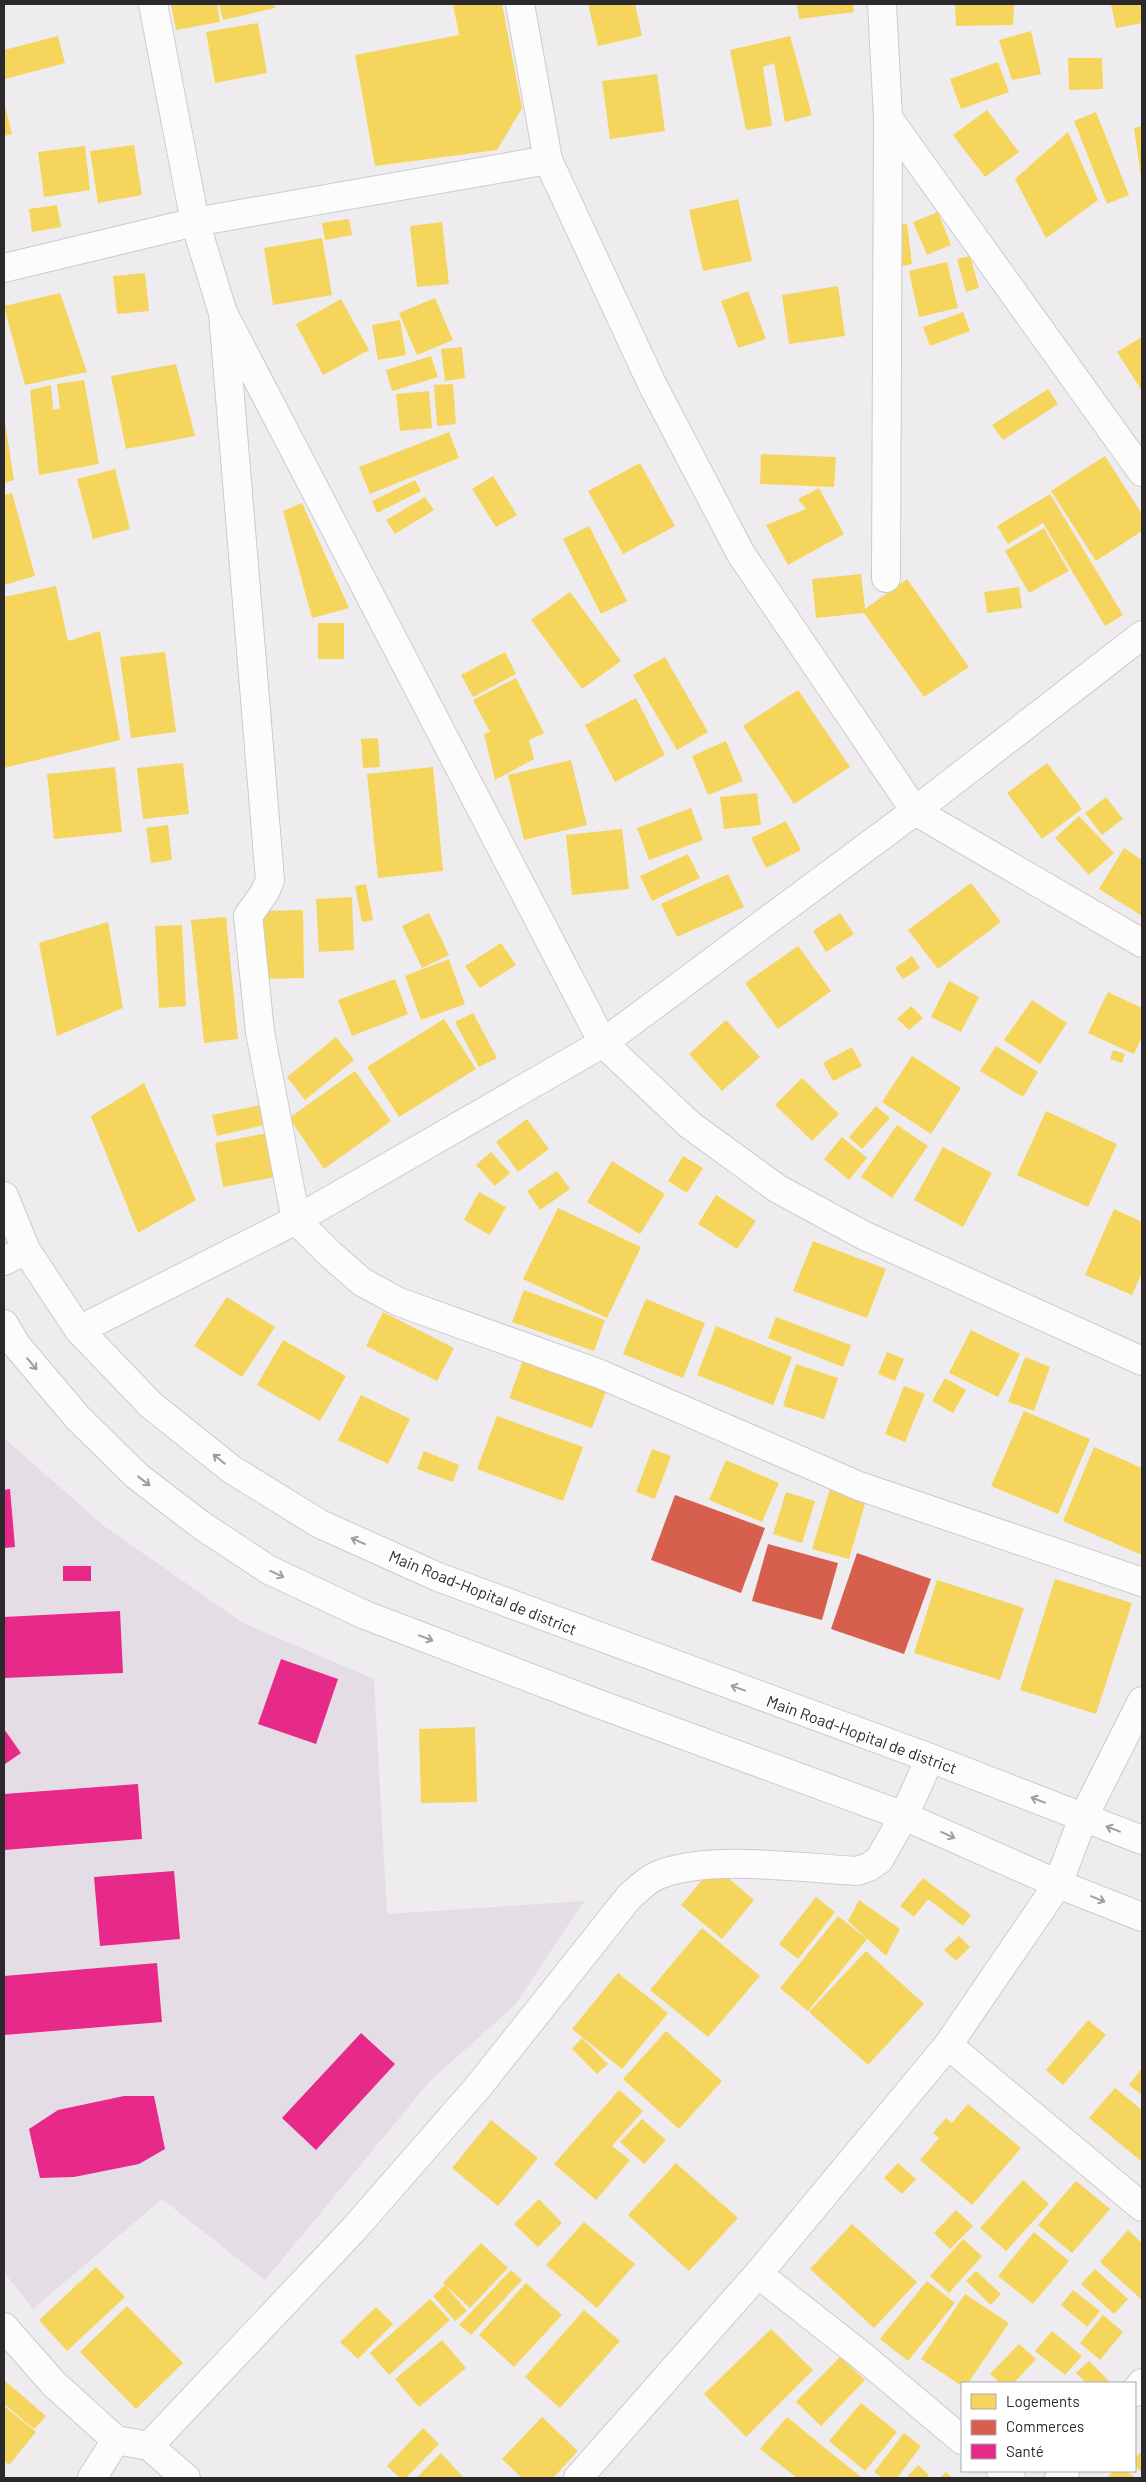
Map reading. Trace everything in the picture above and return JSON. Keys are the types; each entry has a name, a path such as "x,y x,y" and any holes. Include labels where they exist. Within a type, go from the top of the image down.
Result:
{"street":[{"path":"153,4 195,222 223,313 603,1043 690,1125 778,1190 865,1236 1142,1361"},
{"path":"520,4 548,160 652,384 741,554 915,811 1142,944"},
{"path":"882,4 888,118 886,578"},
{"path":"888,118 1142,472"},
{"path":"4,268 195,222 548,160"},
{"path":"223,313 270,880 265,892 248,916 260,1032 296,1220 330,1254 362,1282 399,1302 600,1374 859,1486 1142,1582"},
{"path":"79,1330 296,1220 603,1043 915,811 1142,635"},
{"name":"Main Road-Hopital de district","path":"4,1196 15,1255 79,1330 151,1405 231,1469 320,1524 438,1578 930,1758 1142,1840"},
{"path":"4,1324 17,1346 78,1418 137,1476 200,1525 269,1570 365,1615 904,1816 1058,1884 1142,1917"},
{"path":"578,2478 758,2274 948,2045 1058,1884 1083,1818 1142,1701"},
{"path":"149,2446 354,2229 478,2087 636,1892 655,1876 689,1866 722,1864 857,1871 869,1867 879,1860 904,1816 930,1758"},
{"path":"948,2045 1142,2207"},
{"path":"758,2274 861,2355 961,2439"},
{"path":"4,2327 54,2384 116,2440 149,2446 186,2478"},
{"path":"92,2478 116,2440"}],"shaded area":[{"path":"4,1438 104,1526 243,1623 374,1679 387,1914 584,1901 515,2005 430,2081 265,2280 162,2199 33,2309 4,2272"}],"building: Logements":[{"path":"171,4 217,4 220,22 176,30"},
{"path":"219,4 274,4 275,8 223,20"},
{"path":"453,4 502,4 522,108 497,150 375,166 355,55 459,35"},
{"path":"588,4 635,4 642,36 598,46"},
{"path":"797,4 853,4 854,12 799,19"},
{"path":"955,4 1014,4 1013,25 956,26"},
{"path":"1111,4 1142,4 1142,23 1116,28"},
{"path":"258,23 267,73 215,83 206,32"},
{"path":"1031,31 1041,74 1012,80 999,40"},
{"path":"58,36 65,63 5,79 4,50"},
{"path":"790,36 812,115 785,122 774,63 763,67 772,126 746,130 730,50"},
{"path":"1068,58 1102,58 1103,89 1069,90"},
{"path":"998,62 1009,92 961,109 950,79"},
{"path":"657,74 665,131 610,139 602,81"},
{"path":"4,102 12,134 4,136"},
{"path":"987,110 1019,152 985,177 953,135"},
{"path":"1096,112 1129,195 1107,204 1074,121"},
{"path":"1142,126 1142,176 1141,176 1134,128"},
{"path":"1068,132 1098,200 1046,238 1015,179"},
{"path":"134,145 142,195 98,203 90,151"},
{"path":"85,146 90,190 44,197 38,152"},
{"path":"738,199 752,261 703,271 689,210"},
{"path":"57,205 61,227 32,232 29,209"},
{"path":"938,212 951,245 927,255 913,222"},
{"path":"349,219 352,235 325,240 322,223"},
{"path":"442,222 449,284 417,287 410,226"},
{"path":"907,224 912,264 901,266 895,225"},
{"path":"322,238 332,295 273,305 264,248"},
{"path":"970,256 979,288 966,292 957,259"},
{"path":"947,262 958,308 919,317 909,271"},
{"path":"145,273 149,311 117,314 113,276"},
{"path":"838,286 845,336 789,344 782,295"},
{"path":"748,291 766,339 738,348 721,301"},
{"path":"60,293 87,372 25,385 4,306"},
{"path":"435,298 453,340 417,355 399,313"},
{"path":"341,299 369,350 323,375 296,324"},
{"path":"963,312 970,331 930,346 923,327"},
{"path":"400,320 406,355 378,360 372,325"},
{"path":"1142,337 1142,391 1117,352"},
{"path":"462,347 465,378 445,381 441,349"},
{"path":"431,356 438,377 392,391 386,370"},
{"path":"176,364 195,436 126,449 111,376"},
{"path":"84,380 99,464 39,475 30,390 51,385 53,410 60,408 57,384"},
{"path":"453,384 456,424 437,426 434,385"},
{"path":"1048,389 1058,404 1003,440 992,425"},
{"path":"429,391 432,428 400,431 396,394"},
{"path":"4,416 14,480 4,483"},
{"path":"449,432 459,458 370,494 359,467"},
{"path":"761,454 836,457 834,487 760,484"},
{"path":"1105,456 1142,514 1142,531 1096,561 1051,491"},
{"path":"640,463 675,526 623,554 588,491"},
{"path":"115,469 130,529 93,539 77,479"},
{"path":"493,476 517,515 496,527 472,489"},
{"path":"415,480 421,491 377,513 372,501"},
{"path":"819,488 844,534 788,565 766,525 806,509 798,499"},
{"path":"12,493 35,576 4,585 4,495"},
{"path":"1050,494 1123,615 1105,626 1043,523 1008,544 997,526"},
{"path":"425,497 434,510 395,534 386,520"},
{"path":"302,503 349,608 312,618 283,511"},
{"path":"589,526 627,601 601,614 563,539"},
{"path":"1044,528 1069,571 1029,593 1005,551"},
{"path":"861,574 865,609 907,579 969,667 924,697 864,613 816,618 812,579"},
{"path":"56,586 68,641 100,631 120,740 4,768 4,597"},
{"path":"1019,587 1022,608 987,613 984,592"},
{"path":"570,592 621,661 582,689 531,620"},
{"path":"318,623 344,623 344,659 318,659"},
{"path":"165,652 176,732 131,738 120,657"},
{"path":"505,652 516,674 473,697 461,675"},
{"path":"665,657 708,732 677,750 633,675"},
{"path":"516,678 544,733 529,740 534,759 495,780 484,734 490,732 473,700"},
{"path":"798,690 850,767 794,804 743,726"},
{"path":"636,698 665,755 615,782 585,725"},
{"path":"378,738 380,767 363,768 361,739"},
{"path":"726,741 743,781 708,795 692,756"},
{"path":"571,760 587,825 524,840 508,775"},
{"path":"183,763 189,814 143,819 137,768"},
{"path":"1047,763 1082,809 1042,839 1007,793"},
{"path":"115,767 122,832 54,839 47,774"},
{"path":"433,767 443,871 378,878 367,774"},
{"path":"757,793 761,825 724,829 720,797"},
{"path":"1106,797 1123,819 1102,835 1085,813"},
{"path":"691,808 703,840 649,860 637,828"},
{"path":"1079,816 1114,853 1089,875 1055,838"},
{"path":"786,821 801,850 766,868 751,838"},
{"path":"168,825 172,860 151,863 146,828"},
{"path":"622,829 629,889 572,895 566,835"},
{"path":"1124,848 1142,860 1142,916 1099,889"},
{"path":"688,854 700,878 652,901 640,876"},
{"path":"728,874 744,907 677,937 661,904"},
{"path":"971,883 1001,922 938,969 908,930"},
{"path":"366,884 373,920 362,922 355,886"},
{"path":"352,897 354,950 319,952 316,899"},
{"path":"303,910 304,978 260,979 258,911"},
{"path":"429,913 449,955 422,968 402,926"},
{"path":"840,913 854,934 826,952 813,931"},
{"path":"226,917 238,1039 204,1043 191,920"},
{"path":"108,922 123,1008 57,1036 39,943"},
{"path":"182,925 186,1006 159,1008 155,926"},
{"path":"501,943 516,965 480,988 465,966"},
{"path":"798,946 831,991 778,1029 745,983"},
{"path":"912,956 920,968 903,979 895,968"},
{"path":"449,959 465,1004 421,1020 405,976"},
{"path":"395,979 408,1014 352,1036 338,1000"},
{"path":"949,981 979,997 961,1032 931,1017"},
{"path":"1108,992 1142,1008 1142,1037 1134,1054 1088,1033"},
{"path":"1032,1000 1067,1023 1040,1064 1004,1040"},
{"path":"911,1006 923,1018 909,1030 897,1019"},
{"path":"473,1013 497,1058 479,1067 455,1022"},
{"path":"444,1019 476,1069 399,1117 367,1067"},
{"path":"726,1020 760,1057 722,1091 689,1054"},
{"path":"336,1037 354,1060 305,1100 287,1077"},
{"path":"996,1046 1038,1072 1023,1097 980,1071"},
{"path":"852,1047 862,1066 833,1081 823,1063"},
{"path":"1113,1050 1125,1054 1122,1063 1110,1059"},
{"path":"912,1056 961,1088 931,1134 882,1102"},
{"path":"355,1071 391,1121 324,1169 289,1118"},
{"path":"802,1078 839,1114 812,1141 775,1105"},
{"path":"144,1083 196,1200 138,1233 91,1116"},
{"path":"261,1105 265,1125 217,1136 212,1115"},
{"path":"876,1106 890,1118 862,1149 849,1137"},
{"path":"1046,1111 1117,1144 1088,1207 1017,1175"},
{"path":"527,1119 549,1149 518,1172 496,1142"},
{"path":"897,1125 928,1146 892,1198 861,1177"},
{"path":"273,1132 281,1176 223,1187 215,1143"},
{"path":"842,1137 867,1158 849,1180 824,1159"},
{"path":"943,1147 992,1173 963,1227 914,1200"},
{"path":"491,1152 510,1173 495,1186 476,1165"},
{"path":"683,1156 703,1168 687,1193 668,1181"},
{"path":"612,1161 665,1194 640,1234 587,1202"},
{"path":"557,1171 570,1189 540,1210 527,1191"},
{"path":"479,1192 506,1207 490,1235 464,1220"},
{"path":"716,1195 756,1221 737,1249 698,1224"},
{"path":"558,1208 641,1247 607,1318 523,1279"},
{"path":"1114,1209 1142,1222 1142,1273 1132,1295 1085,1275"},
{"path":"813,1241 886,1269 867,1318 793,1291"},
{"path":"524,1290 605,1320 594,1351 512,1322"},
{"path":"227,1297 275,1327 242,1377 194,1346"},
{"path":"646,1299 705,1323 683,1378 623,1354"},
{"path":"383,1312 454,1348 437,1381 366,1346"},
{"path":"776,1317 851,1345 843,1367 768,1338"},
{"path":"716,1326 792,1357 773,1405 697,1375"},
{"path":"971,1330 1020,1354 998,1397 949,1373"},
{"path":"283,1340 346,1376 320,1421 257,1385"},
{"path":"887,1352 904,1359 895,1381 878,1374"},
{"path":"525,1355 608,1386 592,1428 509,1398"},
{"path":"1025,1357 1050,1367 1034,1411 1008,1402"},
{"path":"796,1364 838,1378 824,1419 783,1406"},
{"path":"945,1378 966,1390 953,1413 932,1401"},
{"path":"904,1386 925,1394 905,1442 885,1434"},
{"path":"361,1395 410,1419 388,1464 338,1440"},
{"path":"1024,1411 1090,1439 1058,1514 991,1486"},
{"path":"497,1416 583,1447 563,1501 477,1469"},
{"path":"1094,1447 1142,1468 1142,1555 1063,1521"},
{"path":"652,1449 671,1456 655,1499 636,1492"},
{"path":"424,1451 459,1465 453,1482 417,1469"},
{"path":"726,1460 779,1483 762,1522 709,1500"},
{"path":"830,1489 866,1500 849,1559 812,1549"},
{"path":"786,1492 815,1501 802,1543 773,1534"},
{"path":"1055,1579 1132,1603 1096,1714 1020,1690"},
{"path":"937,1580 1024,1608 1000,1680 914,1653"},
{"path":"475,1727 477,1802 421,1803 419,1729"},
{"path":"714,1866 754,1900 722,1939 681,1905"},
{"path":"923,1878 971,1915 963,1926 928,1899 914,1917 900,1906"},
{"path":"816,1897 835,1912 798,1959 779,1944"},
{"path":"859,1900 900,1929 886,1956 848,1921"},
{"path":"838,1916 867,1939 808,2011 780,1988"},
{"path":"702,1928 760,1976 708,2037 650,1990"},
{"path":"959,1936 970,1947 956,1961 944,1950"},
{"path":"866,1951 924,2004 868,2065 809,2012"},
{"path":"618,1973 668,2013 622,2069 572,2029"},
{"path":"1088,2020 1106,2035 1063,2085 1046,2070"},
{"path":"666,2031 722,2081 679,2129 623,2079"},
{"path":"582,2038 608,2064 597,2074 572,2049"},
{"path":"1142,2068 1142,2095 1129,2085"},
{"path":"1115,2088 1142,2110 1142,2162 1089,2118"},
{"path":"619,2090 643,2111 612,2146 630,2160 596,2200 554,2164"},
{"path":"968,2104 1021,2148 972,2205 920,2160 939,2138 933,2133 946,2118 952,2123"},
{"path":"642,2119 666,2140 644,2164 620,2142"},
{"path":"491,2120 538,2158 498,2206 452,2168"},
{"path":"676,2163 738,2218 689,2271 628,2215"},
{"path":"898,2163 916,2179 902,2194 884,2178"},
{"path":"1023,2180 1049,2204 1006,2251 980,2228"},
{"path":"1076,2181 1110,2209 1072,2253 1038,2225"},
{"path":"539,2199 562,2223 538,2247 514,2224"},
{"path":"956,2210 973,2226 950,2249 934,2233"},
{"path":"584,2222 635,2264 597,2308 546,2265"},
{"path":"852,2224 917,2282 874,2328 810,2269"},
{"path":"1128,2230 1142,2243 1142,2300 1100,2262"},
{"path":"1034,2232 1069,2261 1033,2304 998,2276"},
{"path":"963,2239 982,2256 949,2293 930,2276"},
{"path":"481,2243 508,2268 470,2308 443,2283"},
{"path":"96,2267 125,2297 67,2351 39,2320"},
{"path":"1095,2269 1128,2299 1114,2314 1081,2284"},
{"path":"511,2270 522,2280 471,2335 459,2325"},
{"path":"976,2271 1001,2294 991,2305 966,2281"},
{"path":"927,2281 955,2303 908,2361 880,2339"},
{"path":"526,2283 562,2315 514,2367 479,2335"},
{"path":"445,2285 467,2311 455,2321 433,2296"},
{"path":"1073,2290 1100,2311 1087,2327 1061,2305"},
{"path":"965,2294 1009,2323 969,2382 961,2382 961,2385 921,2359"},
{"path":"430,2299 450,2320 389,2375 370,2353"},
{"path":"127,2306 183,2363 136,2409 80,2352"},
{"path":"376,2307 393,2324 358,2359 340,2342"},
{"path":"584,2310 620,2341 560,2408 525,2377"},
{"path":"1103,2315 1123,2332 1100,2360 1080,2343"},
{"path":"771,2329 813,2370 746,2437 704,2394"},
{"path":"1052,2331 1082,2356 1065,2375 1035,2351"},
{"path":"442,2340 466,2368 419,2407 395,2379"},
{"path":"1019,2344 1036,2359 1015,2382 999,2382 990,2374"},
{"path":"840,2357 865,2380 821,2426 796,2402"},
{"path":"1089,2361 1109,2381 1085,2382 1076,2373"},
{"path":"5,2381 46,2416 34,2429 4,2404"},
{"path":"861,2403 897,2432 865,2471 829,2441"},
{"path":"4,2406 36,2432 9,2465 4,2460"},
{"path":"542,2417 578,2451 553,2478 522,2478 502,2459"},
{"path":"787,2417 862,2478 797,2478 760,2449"},
{"path":"423,2428 439,2444 406,2478 400,2478 387,2466"},
{"path":"904,2433 921,2446 897,2478 883,2478 874,2472"},
{"path":"1142,2451 1142,2473 1136,2467 1136,2457"},
{"path":"441,2453 464,2478 416,2478"},
{"path":"918,2465 929,2475 926,2478 906,2478"},
{"path":"946,2472 952,2478 940,2478"},
{"path":"1112,2472 1127,2472 1136,2478 1107,2478"}],"building: Commerces":[{"path":"675,1495 765,1528 741,1593 651,1560"},
{"path":"768,1544 838,1563 822,1620 752,1601"},
{"path":"857,1553 931,1579 904,1654 831,1629"}],"building: Santé":[{"path":"10,1489 15,1547 4,1548 4,1490"},
{"path":"63,1566 91,1566 91,1581 63,1581"},
{"path":"120,1611 123,1673 4,1678 4,1617"},
{"path":"281,1659 338,1679 316,1744 258,1724"},
{"path":"4,1729 21,1753 5,1764 4,1762"},
{"path":"138,1784 142,1839 4,1850 4,1794"},
{"path":"174,1871 180,1939 100,1946 94,1877"},
{"path":"157,1963 162,2022 4,2035 4,1976"},
{"path":"361,2033 395,2064 316,2150 282,2118"},
{"path":"124,2096 154,2096 165,2149 139,2164 74,2177 40,2178 29,2129 58,2110"}]}
